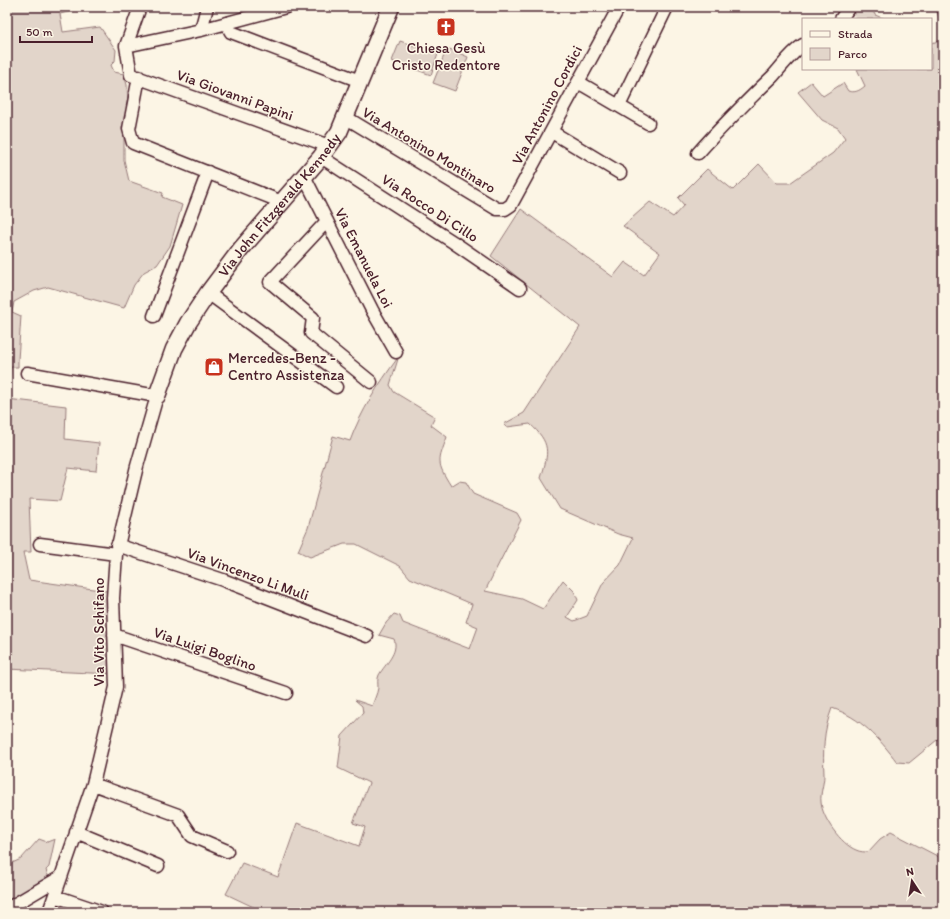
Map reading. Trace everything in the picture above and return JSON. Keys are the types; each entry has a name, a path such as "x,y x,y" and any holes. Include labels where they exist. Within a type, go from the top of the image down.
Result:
{"street":[{"path":"140,7 126,46 135,76 129,129 133,143 282,202"},
{"path":"202,30 207,7"},
{"path":"126,46 202,30 262,10 286,7"},
{"name":"Via John Fitzgerald Kennedy","path":"157,396 174,348 188,323 208,293 241,249 325,152 339,132 390,7"},
{"name":"Via Antonino Cordici","path":"497,209 505,209 511,205 619,7"},
{"path":"619,106 667,7"},
{"path":"842,18 849,7"},
{"path":"226,23 230,32 360,80"},
{"path":"698,153 742,104 776,73 791,54 802,46"},
{"name":"Via Giovanni Papini","path":"135,76 325,152"},
{"path":"578,82 648,123"},
{"name":"Via Antonino Montinaro","path":"345,117 497,209"},
{"path":"552,132 620,173"},
{"name":"Via Rocco Di Cillo","path":"325,152 520,288"},
{"path":"154,316 208,172"},
{"name":"Via Emanuela Loi","path":"304,176 396,352"},
{"path":"327,220 270,282 313,318 311,333 371,382"},
{"path":"208,293 336,387"},
{"path":"27,373 157,396"},
{"name":"Via Vito Schifano","path":"50,912 93,784 116,687 113,598 116,550 157,396"},
{"name":"Via Vincenzo Li Muli","path":"40,544 116,550 223,580 367,636"},
{"name":"Via Luigi Boglino","path":"114,635 286,693"},
{"path":"93,784 178,815 192,836 227,851"},
{"path":"76,832 158,866"},
{"path":"7,909 62,878"},
{"path":"55,896 102,912"}],"green space":[{"path":"7,7 87,7 60,14 63,32 100,27 116,50 115,61 111,65 114,72 124,74 127,85 128,105 124,121 124,160 129,181 163,193 162,197 182,205 170,246 157,265 144,272 134,285 124,308 48,287 34,291 14,302 12,312 21,316 18,367 11,367 7,395"},
{"path":"856,7 871,7 875,15 882,18 856,18 854,10"},
{"path":"943,7 943,32 936,8"},
{"path":"943,40 943,735 909,763 897,762 876,737 861,723 832,708 824,741 824,778 821,799 822,808 833,830 844,842 856,850 868,852 880,839 891,832 943,859 943,912 264,912 226,894 242,863 278,877 297,823 359,846 365,827 353,823 369,783 338,768 342,736 363,713 362,706 355,700 372,706 378,690 378,677 391,658 395,649 394,639 379,635 386,623 394,614 400,616 403,623 470,649 478,627 466,622 472,604 410,578 400,566 356,544 344,544 310,557 298,551 308,528 333,436 350,441 370,398 397,359 390,385 394,392 435,417 431,425 447,437 440,457 440,462 443,472 451,486 459,481 466,482 473,494 517,513 521,520 485,591 522,599 543,609 563,580 574,591 578,600 567,617 574,621 587,616 603,583 620,565 633,538 618,534 560,509 541,478 547,454 542,437 530,424 507,427 504,424 524,413 580,327 491,256 521,209 613,277 625,262 644,275 660,253 623,226 650,202 673,217 684,205 678,198 707,169 733,190 759,164 777,183 790,183 833,153 845,138 838,128 822,120 798,92 811,82 823,96 843,83 848,91 857,91 865,86 857,70 932,70 932,43"},
{"path":"400,41 438,54 431,75 392,61"},
{"path":"447,48 468,57 455,91 433,83"},
{"path":"7,399 66,406 65,439 99,443 96,471 68,468 60,501 29,499 31,552 23,552 29,580 107,591 112,674 7,669"},
{"path":"39,839 47,842 55,839 49,867 46,870 49,878 7,904 7,863 10,864 21,859"}],"place":[{"name":"Chiesa Gesù Cristo Redentore","path":"446,27"},
{"name":"Mercedes-Benz - Centro Assistenza","path":"214,367"}]}
